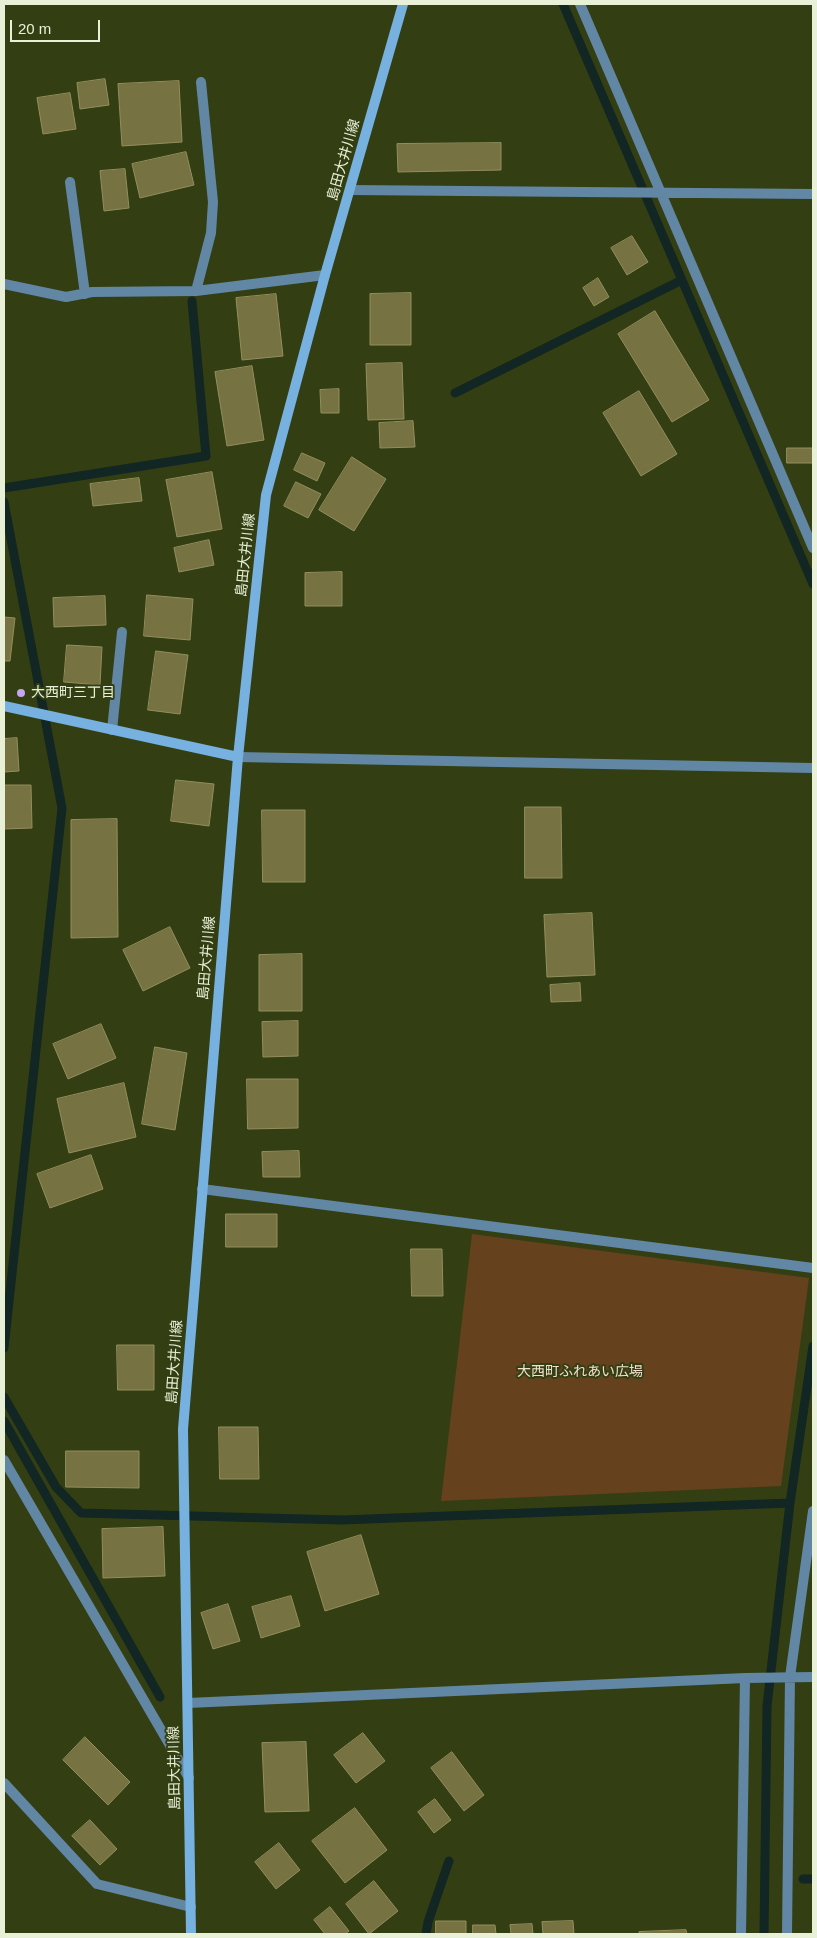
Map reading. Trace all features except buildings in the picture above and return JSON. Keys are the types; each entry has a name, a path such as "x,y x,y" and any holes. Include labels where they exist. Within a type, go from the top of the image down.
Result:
{"main road":[{"name":"島田大井川線","path":"191,1934 183,1429 238,757 266,495 325,275 403,4"},
{"path":"4,706 238,757"}],"street":[{"path":"580,4 813,548"},
{"path":"196,291 211,233 212,202 201,82"},
{"path":"70,182 85,294"},
{"path":"350,190 813,194"},
{"path":"4,284 66,297 85,294 196,291 325,275"},
{"path":"112,730 122,632"},
{"path":"238,757 813,768"},
{"path":"202,1189 813,1268"},
{"path":"4,1460 189,1778"},
{"path":"787,1934 790,1677 813,1511"},
{"path":"188,1703 744,1678 813,1677"},
{"path":"741,1934 744,1678"},
{"path":"4,1783 97,1884 191,1907"}],"green space":[{"name":"大西町ふれあい広場","path":"472,1234 809,1278 781,1486 441,1501"}],"waterway":[{"path":"563,4 813,584"},
{"path":"455,393 682,280"},
{"path":"4,488 206,456 192,301"},
{"path":"4,502 62,808 4,1348"},
{"path":"790,1503 813,1346"},
{"path":"4,1397 56,1487 81,1513 342,1520 790,1503 767,1706 764,1934"},
{"path":"4,1421 160,1697"},
{"path":"426,1934 428,1922 449,1861"},
{"path":"803,1879 813,1879"}],"place":[{"name":"大西町三丁目","path":"21,693"}]}
